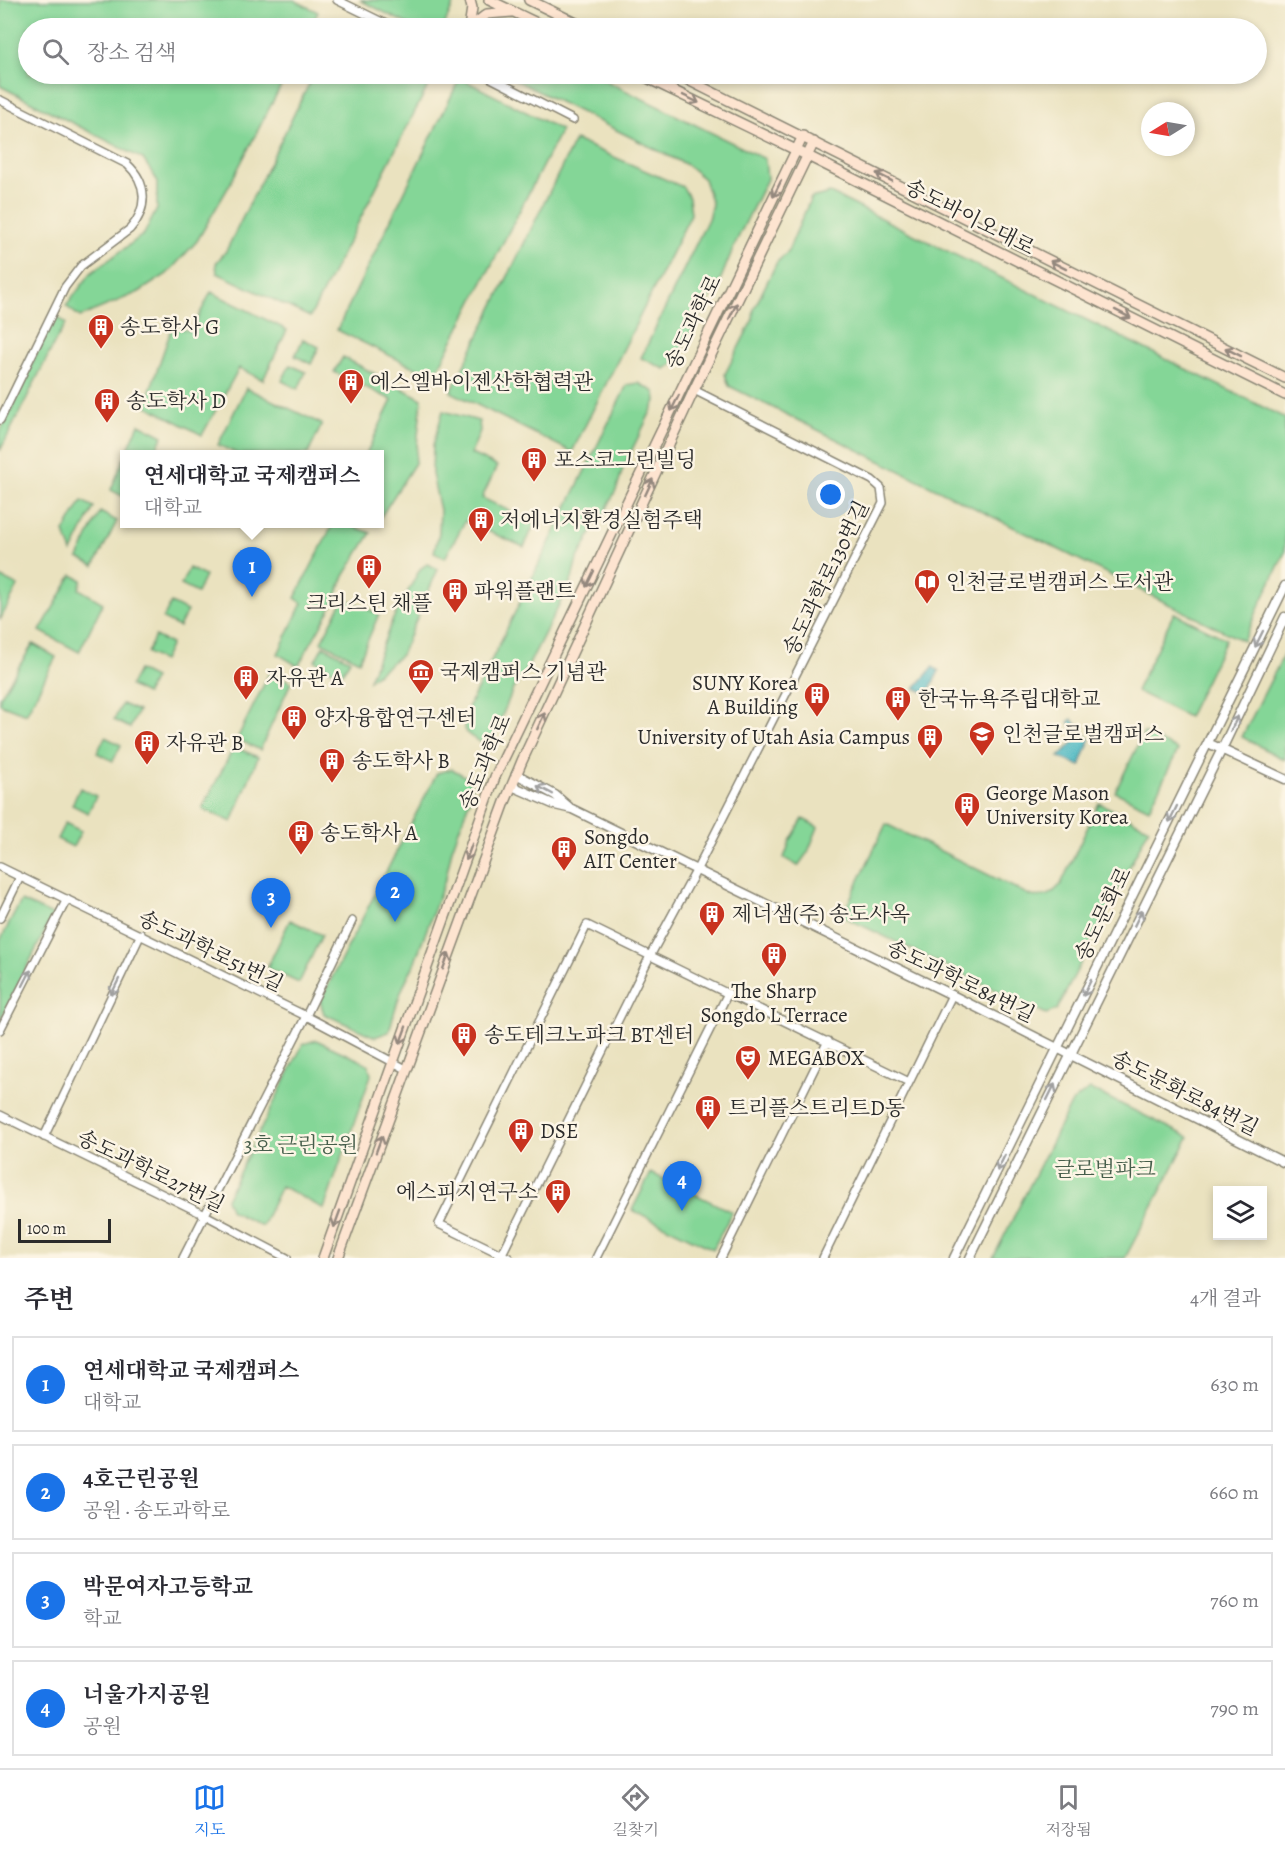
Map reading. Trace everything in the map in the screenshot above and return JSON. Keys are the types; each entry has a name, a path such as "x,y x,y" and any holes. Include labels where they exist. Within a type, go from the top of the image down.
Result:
{"main road":[{"path":"470,0 470,18"},
{"path":"489,0 526,18"},
{"path":"528,0 565,18"},
{"path":"482,18 487,14 513,12"},
{"name":"송도바이오대로","path":"660,84 1285,395"},
{"name":"송도바이오대로","path":"696,84 1285,378"},
{"name":"송도과학로","path":"323,1258 495,777 802,136"},
{"name":"송도과학로","path":"338,1258 516,774 694,390 814,142"},
{"path":"1233,369 1248,382 1285,402"}],"street":[{"path":"337,0 374,18"},
{"path":"503,84 573,120"},
{"path":"0,100 127,164 139,178 144,196 136,222 130,229 81,266 65,287 0,420"},
{"name":"송도과학로130번길","path":"694,390 873,480 881,488 883,503 696,871"},
{"name":"송도문화로","path":"954,1258 1285,586"},
{"name":"송도문화로","path":"970,1258 1285,617"},
{"path":"1208,743 1285,779"},
{"path":"516,774 555,795 572,809"},
{"name":"송도과학로84번길","path":"512,786 555,805 572,809 1070,1055"},
{"name":"송도과학로51번길","path":"0,867 306,1016 406,1069"},
{"path":"501,1256 650,956 696,871"},
{"path":"0,918 20,877"},
{"path":"0,1030 67,899"},
{"path":"183,1258 352,921"},
{"path":"509,1258 439,1224 587,925 909,1082"},
{"path":"44,1137 141,934"},
{"path":"596,1258 729,993"},
{"path":"824,1258 952,995"},
{"path":"721,1258 828,1041"},
{"name":"송도문화로84번길","path":"1070,1055 1285,1163"},
{"name":"송도과학로27번길","path":"0,1115 205,1215 287,1258"}],"green space":[{"path":"0,0 294,0 318,12 315,18 18,18 18,84 282,84 229,186 197,241 167,274 139,292 80,317 66,306 91,273 144,234 157,209 157,180 143,159 0,86"},
{"path":"360,0 447,0 454,3 447,18 395,18"},
{"path":"309,84 429,84 310,317 217,273 216,263 226,251"},
{"path":"457,84 472,84 561,130 434,377 337,330"},
{"path":"523,84 612,84 765,159 767,179 734,246 720,281 675,363 665,369 641,358 708,219 712,204 704,179 687,165"},
{"path":"575,140 683,187 689,198 691,214 572,452 451,392"},
{"path":"830,193 1285,418 1285,552 1243,641 729,386 725,374 753,319 754,309 777,262 787,253 811,198"},
{"path":"211,292 287,330 263,380 239,368 202,435 145,405 172,327 191,331"},
{"path":"55,314 66,324 0,451 0,432"},
{"path":"303,339 319,347 311,364 295,356"},
{"path":"343,357 422,399 415,463 384,512 384,450 368,450 392,400 334,372"},
{"path":"290,365 306,372 298,389 282,381"},
{"path":"638,383 655,392 656,401 623,468 617,488 576,562 572,579 522,678 513,689 493,739 483,743 468,734 464,728 463,718 627,385"},
{"path":"246,388 322,424 310,450 229,450 218,445"},
{"path":"443,411 479,421 480,431 471,454 497,466 482,498 535,523 524,547 465,521 445,558 434,552 439,533 440,510 432,474 433,445"},
{"path":"139,424 163,436 155,450 128,450"},
{"path":"120,468 120,495 111,490"},
{"path":"82,501 94,507 72,552 64,532"},
{"path":"100,512 117,521 94,566 78,558"},
{"path":"331,528 357,528 371,533 344,576 332,606 298,666 278,654 302,603 295,598"},
{"path":"427,564 438,569 401,655 369,680 392,621 420,569"},
{"path":"189,568 205,576 197,593 181,585"},
{"path":"72,575 82,580 79,589 103,603 79,652 40,631"},
{"path":"0,577 18,586 0,620"},
{"path":"344,598 379,614 359,661 321,642"},
{"path":"171,603 187,611 179,627 163,619"},
{"path":"1174,613 1226,639 1188,717 1136,691"},
{"path":"155,636 171,644 163,661 147,653"},
{"path":"33,644 56,657 26,714 0,704 0,697"},
{"path":"323,646 350,660 341,675 315,661"},
{"path":"1285,652 1285,760 1242,737"},
{"path":"138,670 154,678 146,694 130,686"},
{"path":"270,672 291,682 260,750 237,739"},
{"path":"122,704 138,711 130,728 114,720"},
{"path":"1144,733 1178,750 1149,809 1115,792"},
{"path":"105,737 121,745 113,761 97,753"},
{"path":"234,747 258,757 232,822 202,809"},
{"path":"452,769 468,778 473,791 452,849 446,877 413,967 402,990 389,1032 375,1037 324,1014 320,1001 437,773"},
{"path":"80,788 96,796 88,813 72,805"},
{"path":"1099,803 1149,828 1057,1010 1046,1014 842,916 886,824 1031,896 1040,897 1048,895 1061,884"},
{"path":"803,819 818,827 808,852 798,866 784,858 790,841"},
{"path":"65,823 81,831 73,847 57,839"},
{"path":"21,901 53,915 0,1021 0,941"},
{"path":"290,920 322,935 299,983 267,968"},
{"name":"3호 근린공원","path":"316,1040 368,1064 371,1075 324,1209 281,1186 262,1226 231,1211 226,1199 303,1044"},
{"name":"글로벌파크","path":"1090,1089 1189,1137 1125,1258 993,1258 1072,1102"},
{"path":"651,1173 732,1212 713,1249 632,1210"}],"water":[{"path":"933,667 939,671 929,691 924,692 915,688"},
{"path":"1072,719 1090,740 1080,766 1059,757 1077,739 1069,721"}],"place":[{"name":"송도학사 G","path":"101,350"},
{"name":"에스엘바이젠산학협력관","path":"351,405"},
{"name":"송도학사 D","path":"107,424"},
{"name":"포스코그린빌딩","path":"534,483"},
{"name":"저에너지환경실험주택","path":"481,543"},
{"name":"크리스틴 채플","path":"369,590"},
{"name":"연세대학교 국제캠퍼스","path":"252,597"},
{"name":"인천글로벌캠퍼스 도서관","path":"927,605"},
{"name":"파워플랜트","path":"455,614"},
{"name":"국제캠퍼스 기념관","path":"421,695"},
{"name":"자유관 A","path":"246,701"},
{"name":"SUNY Korea A Building","path":"817,718"},
{"name":"한국뉴욕주립대학교","path":"898,722"},
{"name":"양자융합연구센터","path":"294,741"},
{"name":"인천글로벌캠퍼스","path":"982,757"},
{"name":"University of Utah Asia Campus","path":"930,760"},
{"name":"자유관 B","path":"147,766"},
{"name":"송도학사 B","path":"332,784"},
{"name":"George Mason University Korea","path":"967,828"},
{"name":"송도학사 A","path":"301,856"},
{"name":"Songdo AIT Center","path":"564,872"},
{"name":"4호근린공원","path":"395,922"},
{"name":"박문여자고등학교","path":"271,928"},
{"name":"제너샘(주) 송도사옥","path":"712,937"},
{"name":"The Sharp Songdo L Terrace","path":"774,978"},
{"name":"송도테크노파크 BT센터","path":"464,1058"},
{"name":"MEGABOX","path":"748,1081"},
{"name":"트리플스트리트D동","path":"708,1131"},
{"name":"DSE","path":"521,1154"},
{"name":"너울가지공원","path":"682,1211"},
{"name":"에스피지연구소","path":"558,1215"}]}
